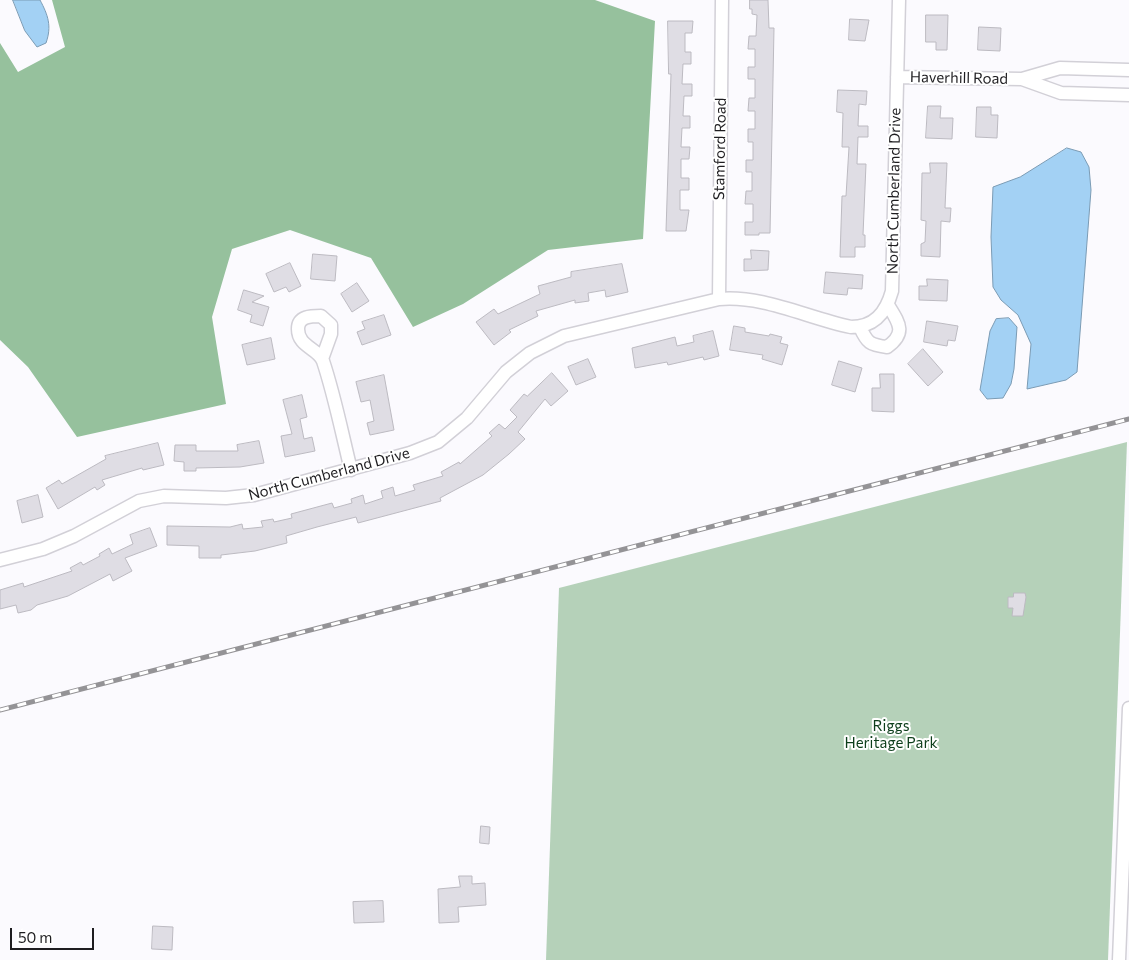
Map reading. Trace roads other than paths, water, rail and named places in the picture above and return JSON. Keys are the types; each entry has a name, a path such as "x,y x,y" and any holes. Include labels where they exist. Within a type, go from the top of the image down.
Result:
{"street":[{"name":"Stamford Road","path":"719,299 722,0"},
{"name":"North Cumberland Drive","path":"888,305 892,292 899,0"},
{"name":"Haverhill Road","path":"897,77 1022,79 1060,68 1129,70"},
{"name":"Haverhill Road","path":"1022,79 1060,93 1129,95"},
{"name":"North Cumberland Drive","path":"0,560 43,549 74,536 139,501 164,496 226,498 254,495 351,470 410,453 438,442 468,418 506,372 530,353 564,336 719,299 748,299 829,323 860,327"},
{"path":"888,305 898,322 900,334 896,341 887,347 875,346 866,340 860,327 874,321 888,305"},
{"path":"322,358 351,470"},
{"path":"1120,960 1129,708"}],"water":[{"path":"13,0 40,0 48,21 49,31 46,43 37,47 25,31"},
{"path":"1067,148 1081,152 1089,167 1091,190 1077,372 1066,380 1027,389 1031,344 1018,315 1001,300 993,287 991,237 993,187 1020,177"},
{"path":"1009,318 1017,327 1011,384 1003,398 987,399 980,390 990,331 996,319"}],"railway":[{"path":"0,710 1129,419"}],"park label":[{"name":"Riggs Heritage Park","path":"891,734"}]}
